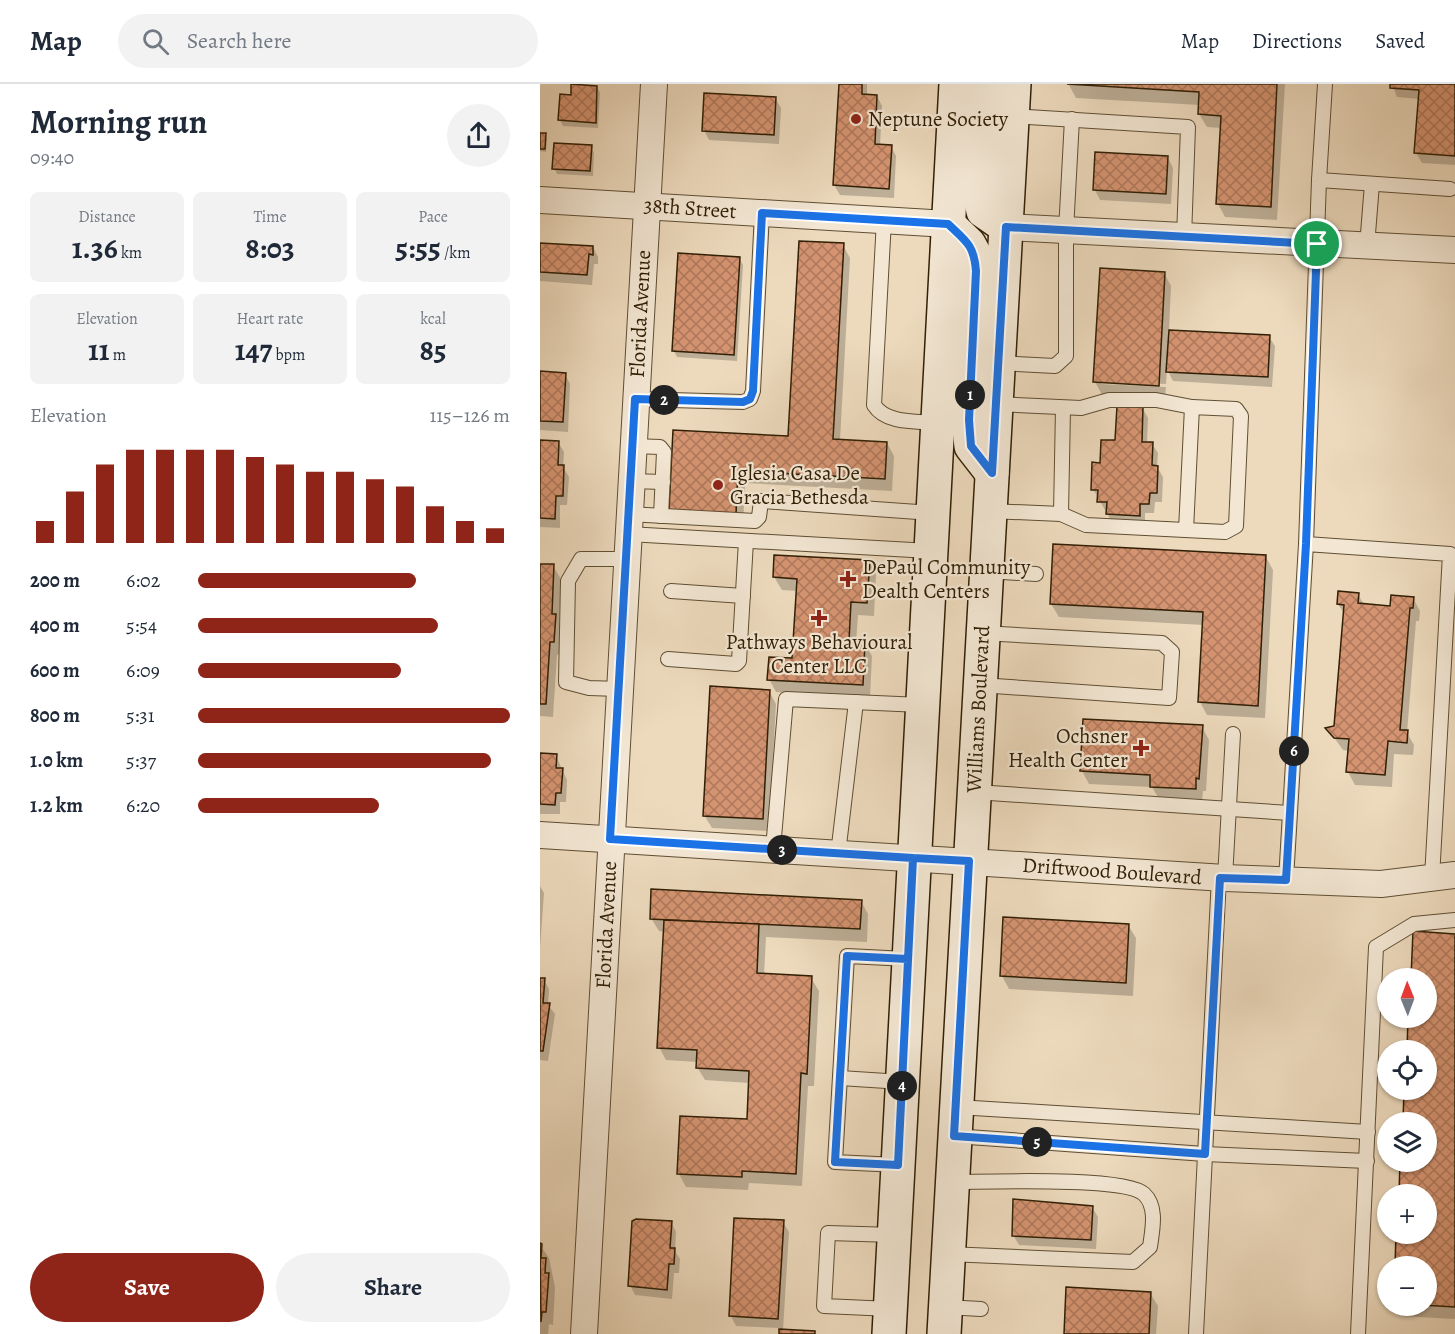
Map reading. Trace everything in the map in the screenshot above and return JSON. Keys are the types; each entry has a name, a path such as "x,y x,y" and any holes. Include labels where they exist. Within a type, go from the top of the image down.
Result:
{"main road":[{"path":"891,1322 921,705 956,84"},
{"path":"986,84 980,197 983,211 1006,227"},
{"name":"Williams Boulevard","path":"944,1320 1013,100"},
{"path":"948,224 969,244 975,255 969,420 971,446 992,473"}],"street":[{"name":"Florida Avenue","path":"584,1334 654,84"},
{"name":"38th Street","path":"540,200 948,224"},
{"path":"1006,227 1455,250"},
{"name":"Driftwood Boulevard","path":"540,835 1222,878 1381,884 1444,877"}],"lane":[{"path":"1286,880 1306,544 1319,180 1325,84"},
{"path":"1013,100 1072,119 1188,127 1184,237"},
{"path":"998,363 1055,366 1066,356 1066,231 1072,119"},
{"path":"1319,180 1450,189"},
{"path":"1367,246 1372,184"},
{"path":"635,399 743,402 750,399 753,391 762,213"},
{"path":"884,220 874,405 880,414 889,418 937,423"},
{"path":"990,511 1061,514 1086,525 1225,532 1236,526 1241,417 1236,409 1192,407 1156,400 1109,400 1081,408 996,404"},
{"path":"1186,530 1192,407"},
{"path":"1061,514 1063,408"},
{"path":"633,446 660,447 664,452 661,516"},
{"path":"631,481 663,482"},
{"path":"619,689 589,687 566,682 568,581 581,559 628,536 661,516 755,521 759,517 761,501 932,513"},
{"path":"628,536 930,551"},
{"path":"668,659 736,664 739,661 746,541"},
{"path":"1306,544 1450,554 1444,877"},
{"path":"986,571 1036,574"},
{"path":"671,591 743,596"},
{"path":"980,685 1169,698 1172,652 1162,643 982,633"},
{"path":"773,849 786,699 921,705"},
{"path":"838,854 856,702"},
{"path":"1196,1334 1222,878 1233,734"},
{"path":"974,792 1290,813"},
{"path":"1358,1334 1376,947 1414,924 1455,920"},
{"path":"898,1165 835,1162 847,956 908,959"},
{"path":"840,1078 902,1082"},
{"path":"955,1121 1207,1123 1368,1132"},
{"path":"955,1121 1205,1154 1367,1161"},
{"path":"948,1254 1133,1262 1150,1247 1154,1216 1146,1195 1134,1188 1104,1183 952,1182"},
{"path":"891,1322 824,1306 828,1233 894,1234"},
{"path":"944,1320 981,1309"}],"building":[{"path":"571,84 597,86 596,123 558,120 560,94 571,95"},
{"name":"Neptune Society","path":"839,84 862,84 862,94 877,95 875,144 892,145 889,189 833,185"},
{"path":"1067,84 1277,84 1271,207 1216,204 1221,116 1198,114 1199,92"},
{"path":"1390,84 1455,84 1455,156 1414,153 1419,90 1390,88"},
{"path":"704,93 776,97 774,135 702,131"},
{"path":"540,133 546,133 545,149 540,149"},
{"path":"554,143 592,145 590,171 552,169"},
{"path":"1095,152 1168,156 1166,194 1093,190"},
{"path":"799,241 844,243 833,439 887,442 885,479 738,471 736,514 669,510 673,430 788,436"},
{"path":"540,243 593,246 593,255 589,254 587,275 540,272"},
{"path":"678,253 740,257 734,355 672,351"},
{"path":"1100,268 1165,272 1159,386 1093,382"},
{"path":"1169,330 1270,335 1268,377 1166,372"},
{"path":"540,371 566,373 563,422 540,421"},
{"path":"1117,406 1143,407 1142,442 1153,442 1152,465 1158,466 1157,493 1150,493 1149,504 1140,504 1140,516 1106,514 1107,502 1097,502 1098,490 1091,490 1092,462 1100,463 1101,440 1115,440"},
{"path":"540,440 559,441 558,465 564,465 563,496 556,496 555,519 540,518"},
{"path":"1053,544 1266,555 1258,706 1198,702 1203,612 1050,604"},
{"path":"774,555 870,560 867,603 851,602 849,641 865,642 863,685 767,680 769,657 792,658 797,579 773,577"},
{"path":"540,564 554,564 552,614 556,614 554,642 550,642 546,704 540,704"},
{"path":"1338,591 1359,593 1358,603 1390,606 1391,595 1414,597 1413,608 1410,608 1400,730 1408,730 1407,743 1388,741 1385,775 1346,772 1349,739 1334,738 1325,728 1334,726 1344,605 1337,604"},
{"path":"710,686 770,690 763,819 703,816"},
{"name":"Ochsner Health Center","path":"1083,719 1203,725 1199,779 1196,778 1196,789 1150,787 1150,775 1080,771"},
{"path":"540,753 557,754 556,768 563,768 561,793 556,793 555,805 540,804"},
{"path":"651,889 862,900 860,929 650,919"},
{"path":"1003,917 1129,924 1126,983 1000,976"},
{"path":"664,920 759,924 757,973 812,976 807,1074 801,1073 796,1174 742,1171 742,1177 677,1174 680,1116 747,1119 749,1071 696,1068 697,1050 657,1048"},
{"path":"1413,931 1455,934 1455,1307 1437,1306 1437,1256 1395,1256 1396,1244 1437,1244 1437,1184 1399,1184 1400,1172 1437,1172 1437,1112 1403,1112 1404,1100 1437,1100 1437,1040 1407,1040 1408,1028 1437,1028 1437,968 1411,968"},
{"path":"540,978 545,978 543,1003 550,1003 543,1051 540,1051"},
{"path":"1013,1199 1093,1206 1091,1240 1012,1236"},
{"path":"734,1218 784,1220 778,1319 729,1316"},
{"path":"636,1219 672,1221 670,1248 675,1248 674,1264 669,1264 667,1290 628,1286 632,1221"},
{"path":"540,1243 542,1244 541,1258 546,1258 545,1273 549,1273 546,1312 542,1312 541,1322"},
{"path":"1066,1287 1151,1292 1149,1334 1064,1334"},
{"path":"779,1329 815,1331 815,1334 779,1334"}],"place":[{"name":"Neptune Society","path":"856,119"},
{"name":"Iglesia Casa De Gracia Bethesda","path":"718,485"},
{"name":"DePaul Community Dealth Centers","path":"848,579"},
{"name":"Pathways Behavioural Center LLC","path":"819,618"},
{"name":"Ochsner Health Center","path":"1141,748"}],"route":[{"path":"1317,244 1006,227 992,473 971,446 969,420 976,271 975,255 969,244 948,224 762,213 753,391 750,399 743,402 635,399 610,839 913,858 908,959 847,956 835,1162 898,1165 913,858 969,861 954,1136 1205,1154 1220,878 1286,880 1306,544 1317,244"}]}
